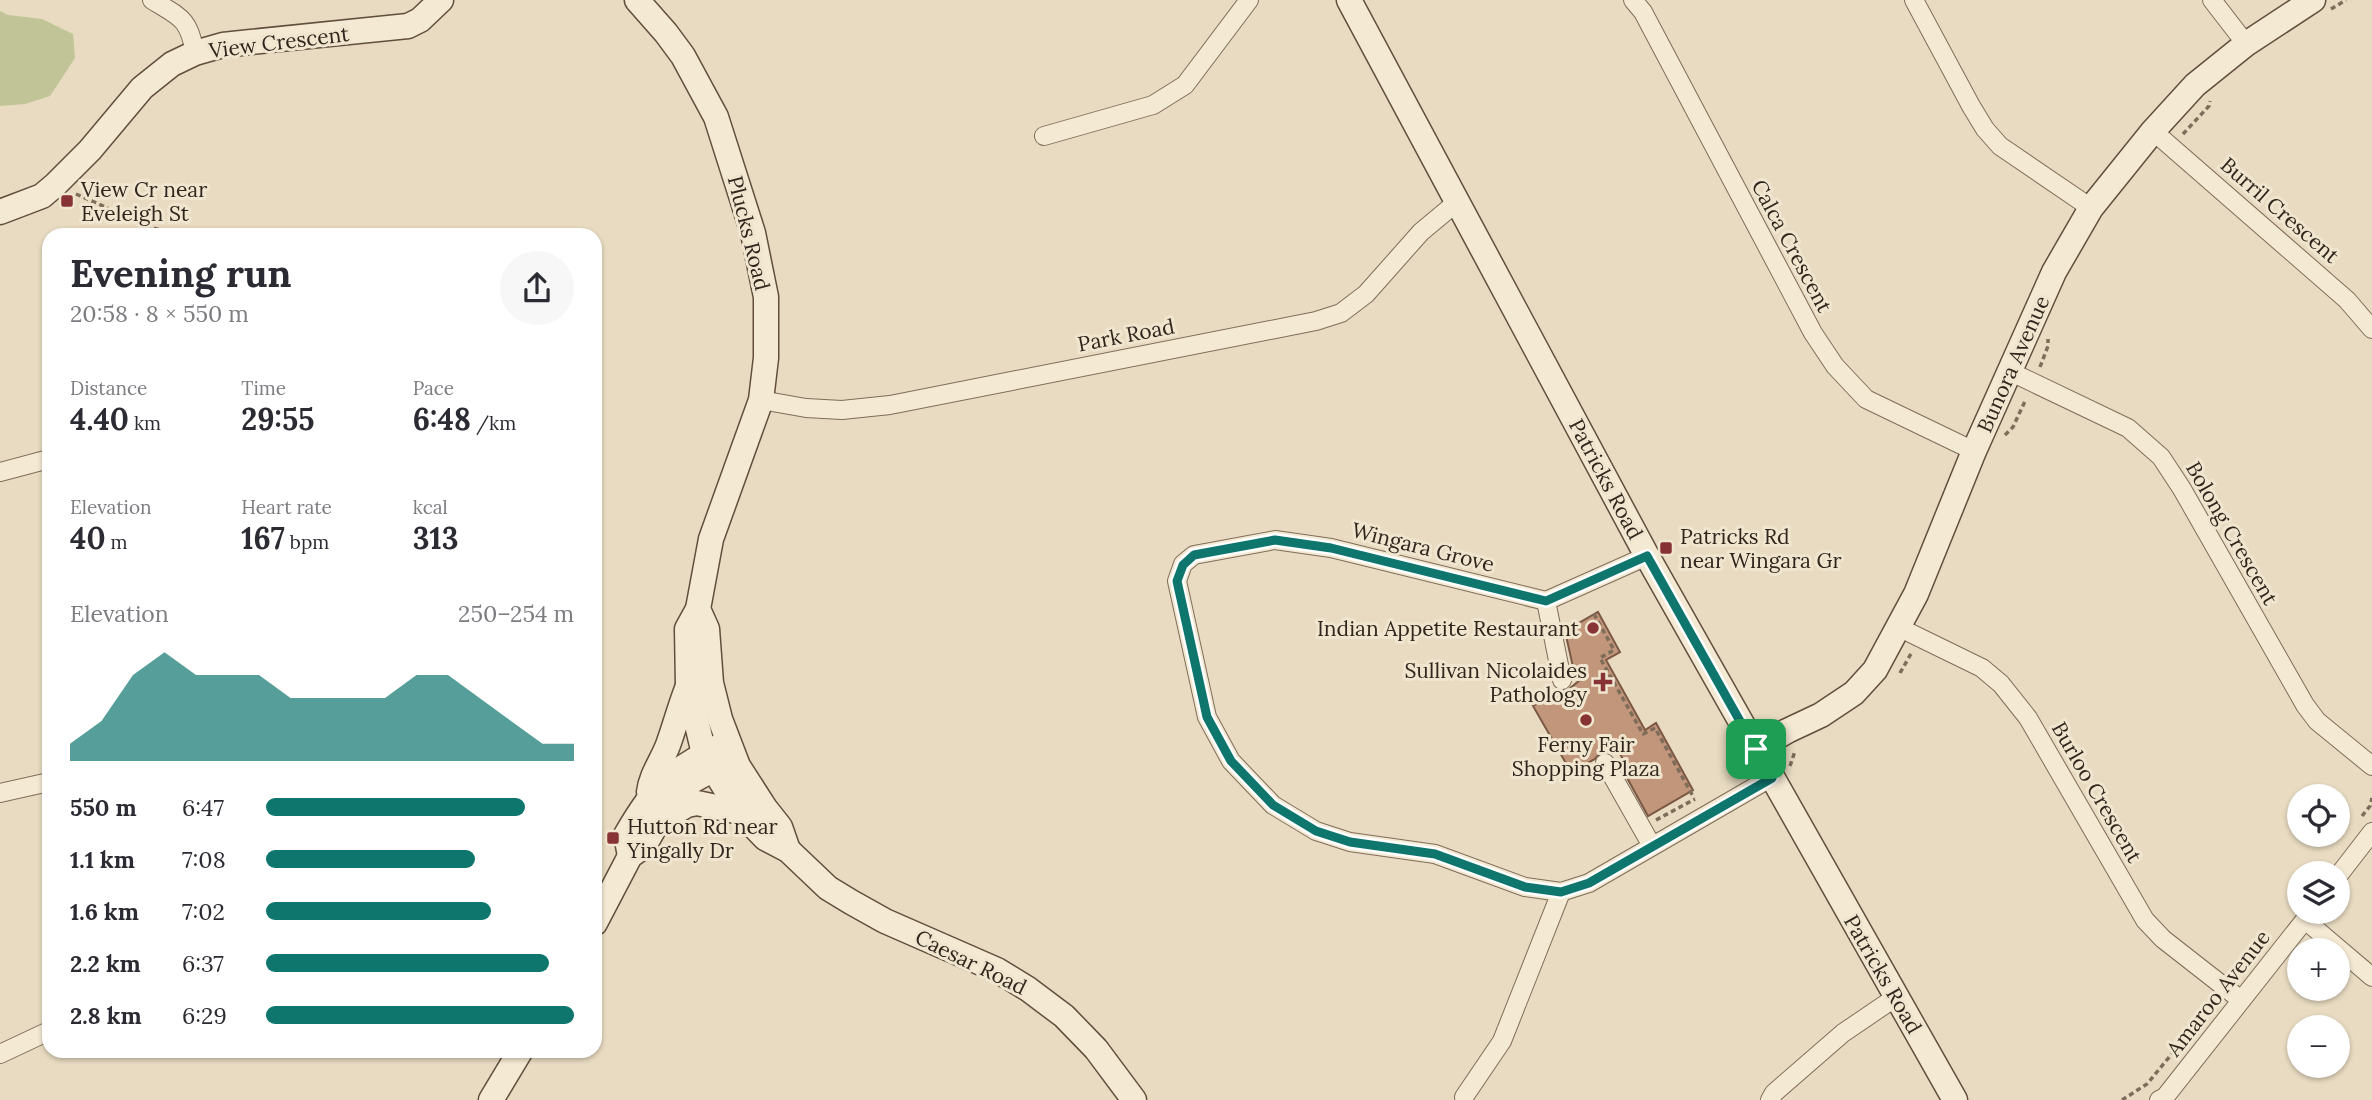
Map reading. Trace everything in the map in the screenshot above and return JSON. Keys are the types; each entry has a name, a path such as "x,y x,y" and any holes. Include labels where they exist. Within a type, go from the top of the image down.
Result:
{"street":[{"path":"152,0 184,20 192,36 195,53"},
{"name":"View Crescent","path":"0,212 41,196 55,185 90,150 142,89 172,64 195,53 242,43 408,26 420,20 441,0"},
{"name":"Plucks Road","path":"637,0 666,33 698,81 716,117 745,203 766,297 766,358 761,400 711,539 698,609 687,629 688,687 708,762"},
{"path":"1044,136 1153,105 1185,85 1249,0"},
{"name":"Patricks Road","path":"1349,0 1647,556 1955,1100"},
{"name":"Calca Crescent","path":"1633,0 1643,12 1813,333 1835,366 1866,399 1974,451"},
{"path":"1914,0 1985,129 2000,146 2091,208"},
{"path":"2213,0 2246,44"},
{"name":"Bunora Avenue","path":"1756,749 1821,715 1854,693 1875,670 1916,594 1974,451 2054,272 2091,208 2153,131 2195,85 2246,44 2313,0"},
{"name":"Burril Crescent","path":"2153,131 2347,300 2372,329"},
{"name":"Park Road","path":"761,400 842,411 890,405 1316,321 1341,313 1366,294 1421,232 1457,202"},
{"name":"Bolong Crescent","path":"2011,372 2128,428 2161,457 2305,705 2317,721 2372,766"},
{"path":"0,472 42,461"},
{"name":"Wingara Grove","path":"1546,601 1331,548 1275,540 1194,555 1183,565 1177,581 1207,717 1231,761 1273,805 1316,831 1350,842 1435,854 1525,887 1561,892"},
{"path":"1562,680 1546,601 1647,556"},
{"name":"Plucks Road","path":"698,609 707,629 710,683 732,750"},
{"name":"Burloo Crescent","path":"1898,627 1982,668 2001,684 2028,719 2145,920 2163,939 2241,1000"},
{"path":"648,799 650,782 669,743 688,687"},
{"path":"602,909 629,856 644,846 675,796 708,762 732,750"},
{"name":"Caesar Road","path":"732,750 765,808 780,827 788,850"},
{"path":"629,856 626,835 658,786 688,763 708,762"},
{"name":"Caesar Road","path":"708,762 740,812 765,838 788,850 813,875 851,902 885,921 997,970 1028,989 1064,1016 1096,1049 1134,1100"},
{"path":"1605,762 1652,846"},
{"path":"1464,1097 1502,1041 1561,892 1589,883 1772,778"},
{"path":"0,793 42,784"},
{"path":"656,824 687,805 710,805 740,812"},
{"path":"2350,861 2372,832"},
{"name":"Amaroo Avenue","path":"2164,1099 2302,924"},
{"path":"2316,924 2372,977"},
{"path":"1770,1100 1774,1093 1843,1032 1896,997"},
{"path":"0,1054 42,1034"},
{"path":"491,1100 517,1058"}],"path":[{"path":"55,185 153,228"},
{"path":"2040,366 2048,346 2049,330"},
{"path":"1594,614 1614,650 1600,658 1643,734 1655,728 1694,798"},
{"path":"2122,1100 2147,1084 2213,1004"}],"green space":[{"path":"0,11 8,15 42,19 73,34 75,58 50,96 25,104 0,106"}],"building":[{"name":"Ferny Fair Shopping Plaza","path":"1598,612 1620,652 1606,660 1645,730 1656,723 1693,790 1648,816 1626,776 1631,773 1616,747 1600,753 1595,759 1571,772 1533,706 1569,689 1580,680 1573,667 1565,631"}],"place":[{"name":"View Cr near Eveleigh St","path":"67,201"},
{"name":"Patricks Rd near Wingara Gr","path":"1666,548"},
{"name":"Indian Appetite Restaurant","path":"1593,628"},
{"name":"Sullivan Nicolaides Pathology","path":"1603,682"},
{"name":"Ferny Fair Shopping Plaza","path":"1586,720"},
{"name":"Hutton Rd near Yingally Dr","path":"613,838"}],"route":[{"path":"1275,540 1331,548 1546,601 1647,556 1756,749 1772,778 1589,883 1561,892 1525,887 1435,854 1408,848 1350,842 1316,831 1273,805 1231,761 1207,717 1177,581 1183,565 1194,555 1275,540"}]}
